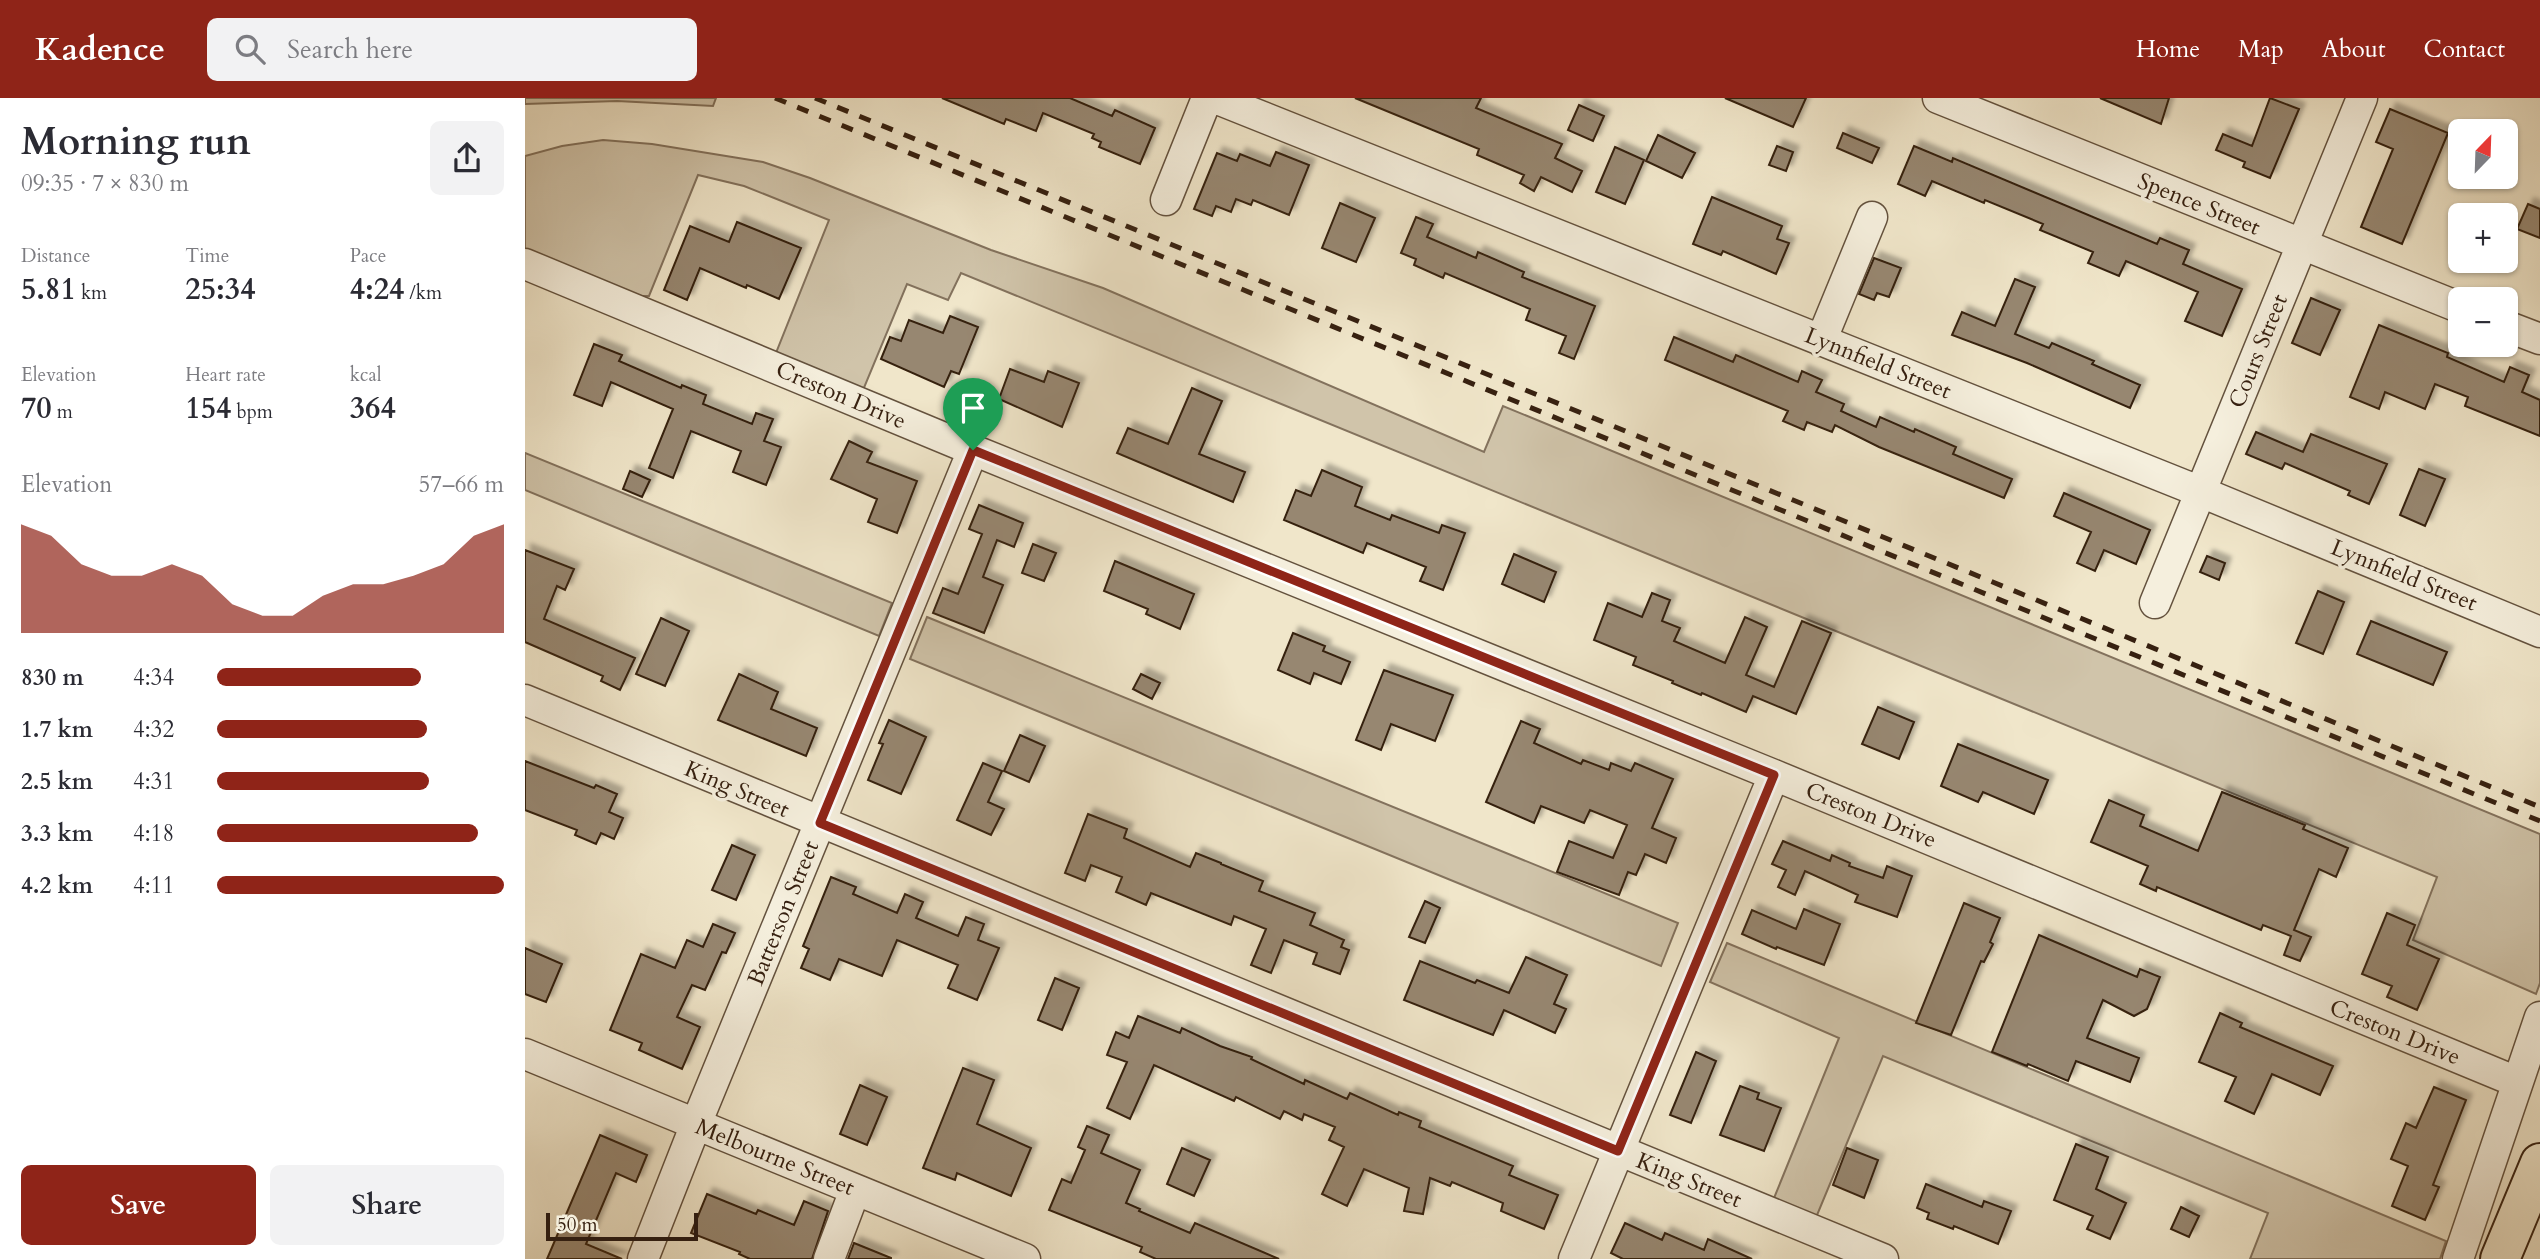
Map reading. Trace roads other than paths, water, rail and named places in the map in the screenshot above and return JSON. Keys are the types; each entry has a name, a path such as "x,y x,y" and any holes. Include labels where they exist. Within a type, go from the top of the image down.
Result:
{"main road":[{"path":"2500,1259 2540,1163"}],"street":[{"path":"1166,200 1207,98"},
{"name":"Lynnfield Street","path":"1215,98 2201,492 2540,632"},
{"name":"Spence Street","path":"1938,98 2448,303"},
{"name":"Cours Street","path":"2155,603 2363,98"},
{"path":"1821,341 1873,217"},
{"name":"Creston Drive","path":"525,264 2517,1082"},
{"path":"2518,331 2540,339"},
{"name":"Batterson Street","path":"643,1259 973,450"},
{"name":"King Street","path":"525,700 1883,1259"},
{"path":"1574,1259 1774,775"},
{"path":"2458,1259 2540,1017"},
{"name":"Melbourne Street","path":"525,1054 1025,1259"},
{"path":"829,1259 855,1190"}],"railway":[{"path":"775,98 2540,821"},
{"path":"815,98 2540,807"}]}
